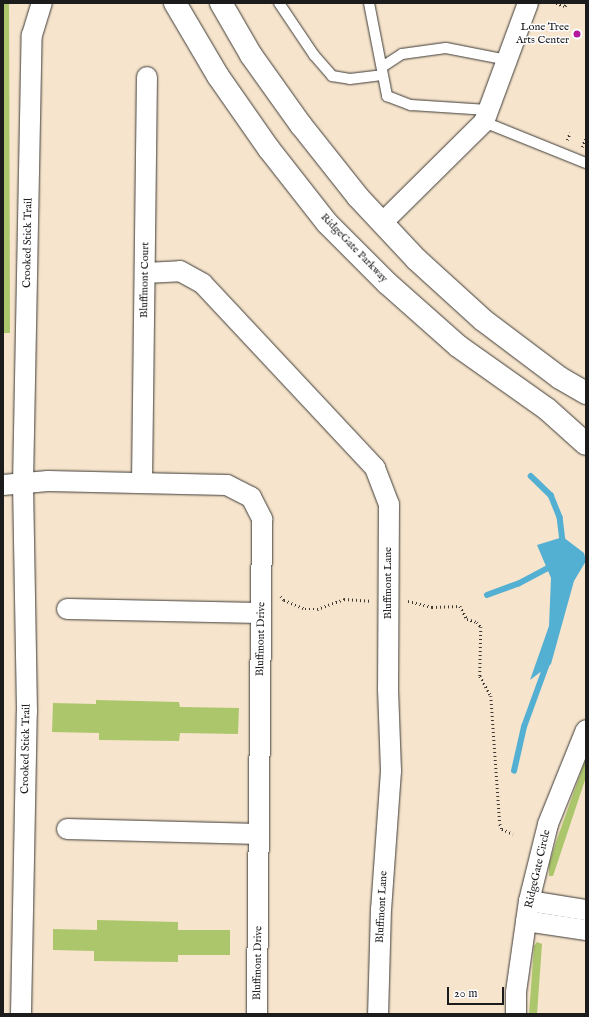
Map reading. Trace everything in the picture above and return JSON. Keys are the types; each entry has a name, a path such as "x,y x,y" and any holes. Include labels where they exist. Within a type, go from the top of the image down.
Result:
{"main road":[{"name":"RidgeGate Parkway","path":"175,3 218,76 269,149 327,223 387,283 458,346 547,409 586,444"},
{"path":"221,3 251,55 301,125 382,223 416,259 483,320 560,378 586,393"}],"street":[{"name":"Crooked Stick Trail","path":"22,1014 27,712 24,484 32,35 42,3"},
{"path":"382,223 486,116 528,3"},
{"name":"Bluffmont Court","path":"142,483 147,78"},
{"name":"Bluffmont Lane","path":"145,273 180,271 203,284 375,468 389,504 388,689 391,771 381,909 378,1014"},
{"name":"Bluffmont Drive","path":"24,484 48,481 227,485 251,497 262,520 257,1014"},
{"path":"3,486 24,484"},
{"path":"68,609 261,613"},
{"name":"RidgeGate Circle","path":"516,1014 516,992 529,901 548,824 586,730"},
{"path":"68,829 259,834"},
{"path":"529,901 586,910"},
{"path":"526,921 586,930"}],"lane":[{"path":"279,3 314,55 332,76 350,79 382,71 402,54 446,48 507,60"},
{"path":"369,3 387,96 392,100 411,105 486,116 586,163"}],"path":[{"path":"556,3 565,6 566,3"},
{"path":"280,595 284,600 305,608 317,609 344,599 355,598 372,602"},
{"path":"403,601 432,607 460,606 467,619 477,622 481,627 480,676 491,696 500,824 502,829 513,834"}],"green space":[{"path":"3,3 9,3 10,333 3,333"},
{"path":"96,700 179,702 180,707 239,708 238,734 180,733 179,741 99,740 99,733 52,732 53,703 96,704"},
{"path":"586,758 586,777 553,876 549,876 549,865 556,842"},
{"path":"97,920 178,922 178,930 230,930 230,955 178,955 178,962 94,961 94,951 53,950 53,929 97,930"},
{"path":"537,942 542,944 537,1014 529,1014 534,946"}],"water":[{"path":"563,537 584,553 586,561 574,581 551,664 530,680 549,626 551,578 537,545"}],"waterway":[{"path":"531,476 551,495 560,517 563,543"},
{"path":"487,595 518,584 552,566"},
{"path":"514,771 524,727 548,661"}],"place":[{"name":"Lone Tree Arts Center","path":"577,34"}]}
